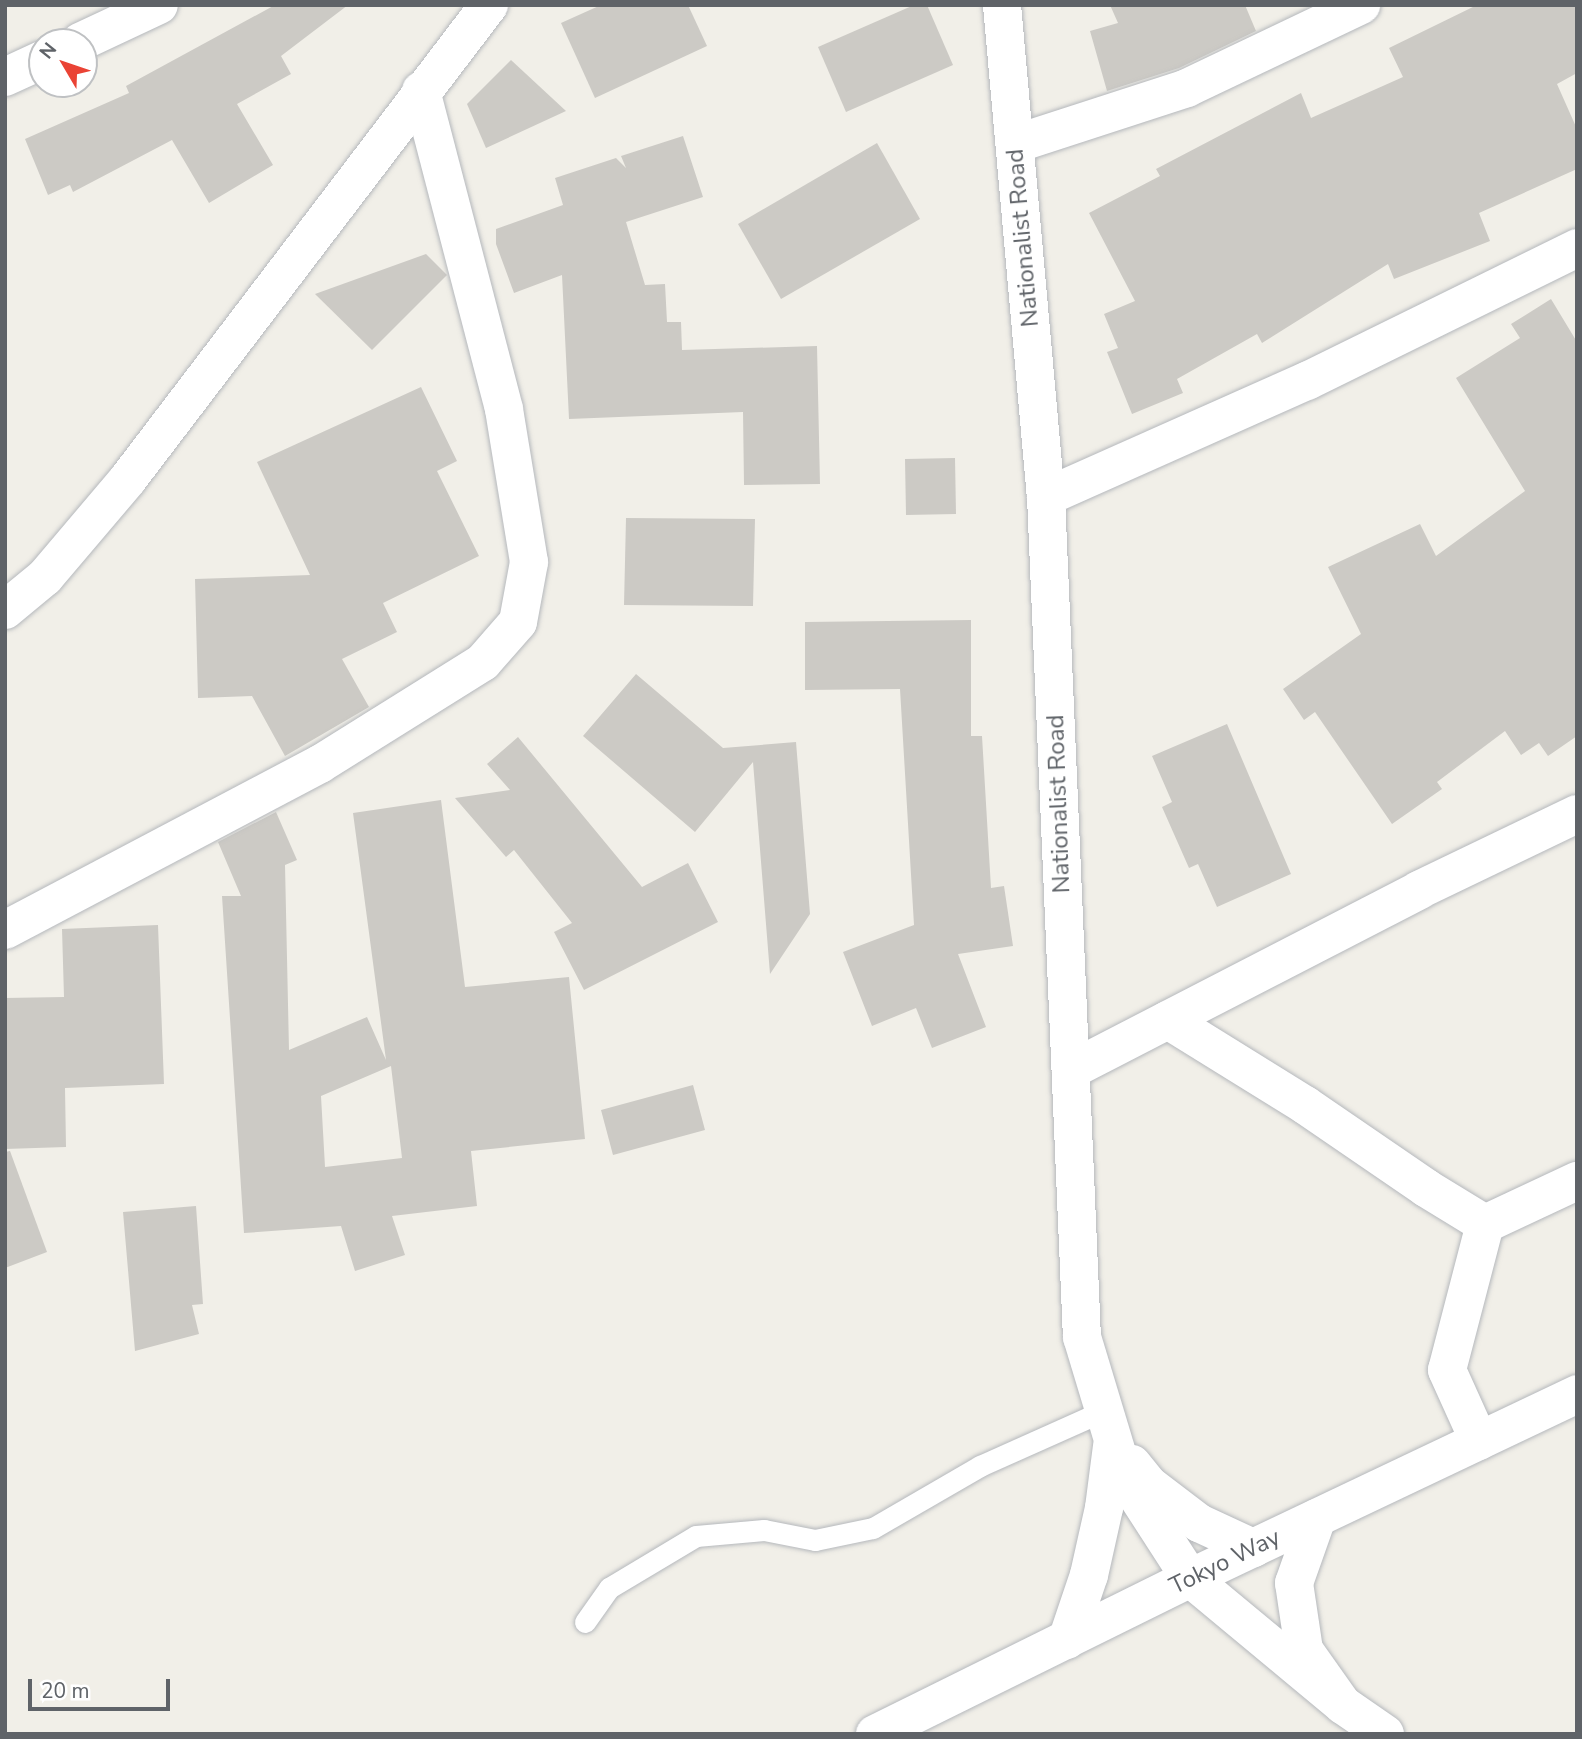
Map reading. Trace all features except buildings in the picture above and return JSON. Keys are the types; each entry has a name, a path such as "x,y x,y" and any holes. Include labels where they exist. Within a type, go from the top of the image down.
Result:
{"street":[{"path":"98,34 159,5"},
{"path":"5,610 46,577 128,479 489,5"},
{"name":"Nationalist Road","path":"1002,5 1046,497 1082,1337 1124,1476 1157,1531 1190,1578 1343,1705"},
{"path":"1015,144 1187,88 1361,5"},
{"path":"5,77 28,66"},
{"path":"5,930 320,764 483,662 518,622 529,562 504,409 421,91"},
{"path":"1046,497 1307,381 1577,248"},
{"path":"1071,1070 1419,890 1577,814"},
{"path":"1168,1020 1305,1105 1426,1188 1485,1224"},
{"path":"1485,1224 1577,1181"},
{"path":"1479,1441 1447,1370 1485,1224"},
{"name":"Tokyo Way","path":"875,1734 1190,1578 1577,1394"},
{"path":"1108,1426 1149,1485 1199,1523 1253,1548"},
{"path":"1067,1640 1088,1575 1104,1508 1108,1426"},
{"path":"1317,1518 1294,1583 1304,1650 1343,1705 1385,1734"}],"lane":[{"path":"585,1622 610,1588 696,1536 764,1530 815,1540 873,1528 980,1466 1108,1426"}]}
